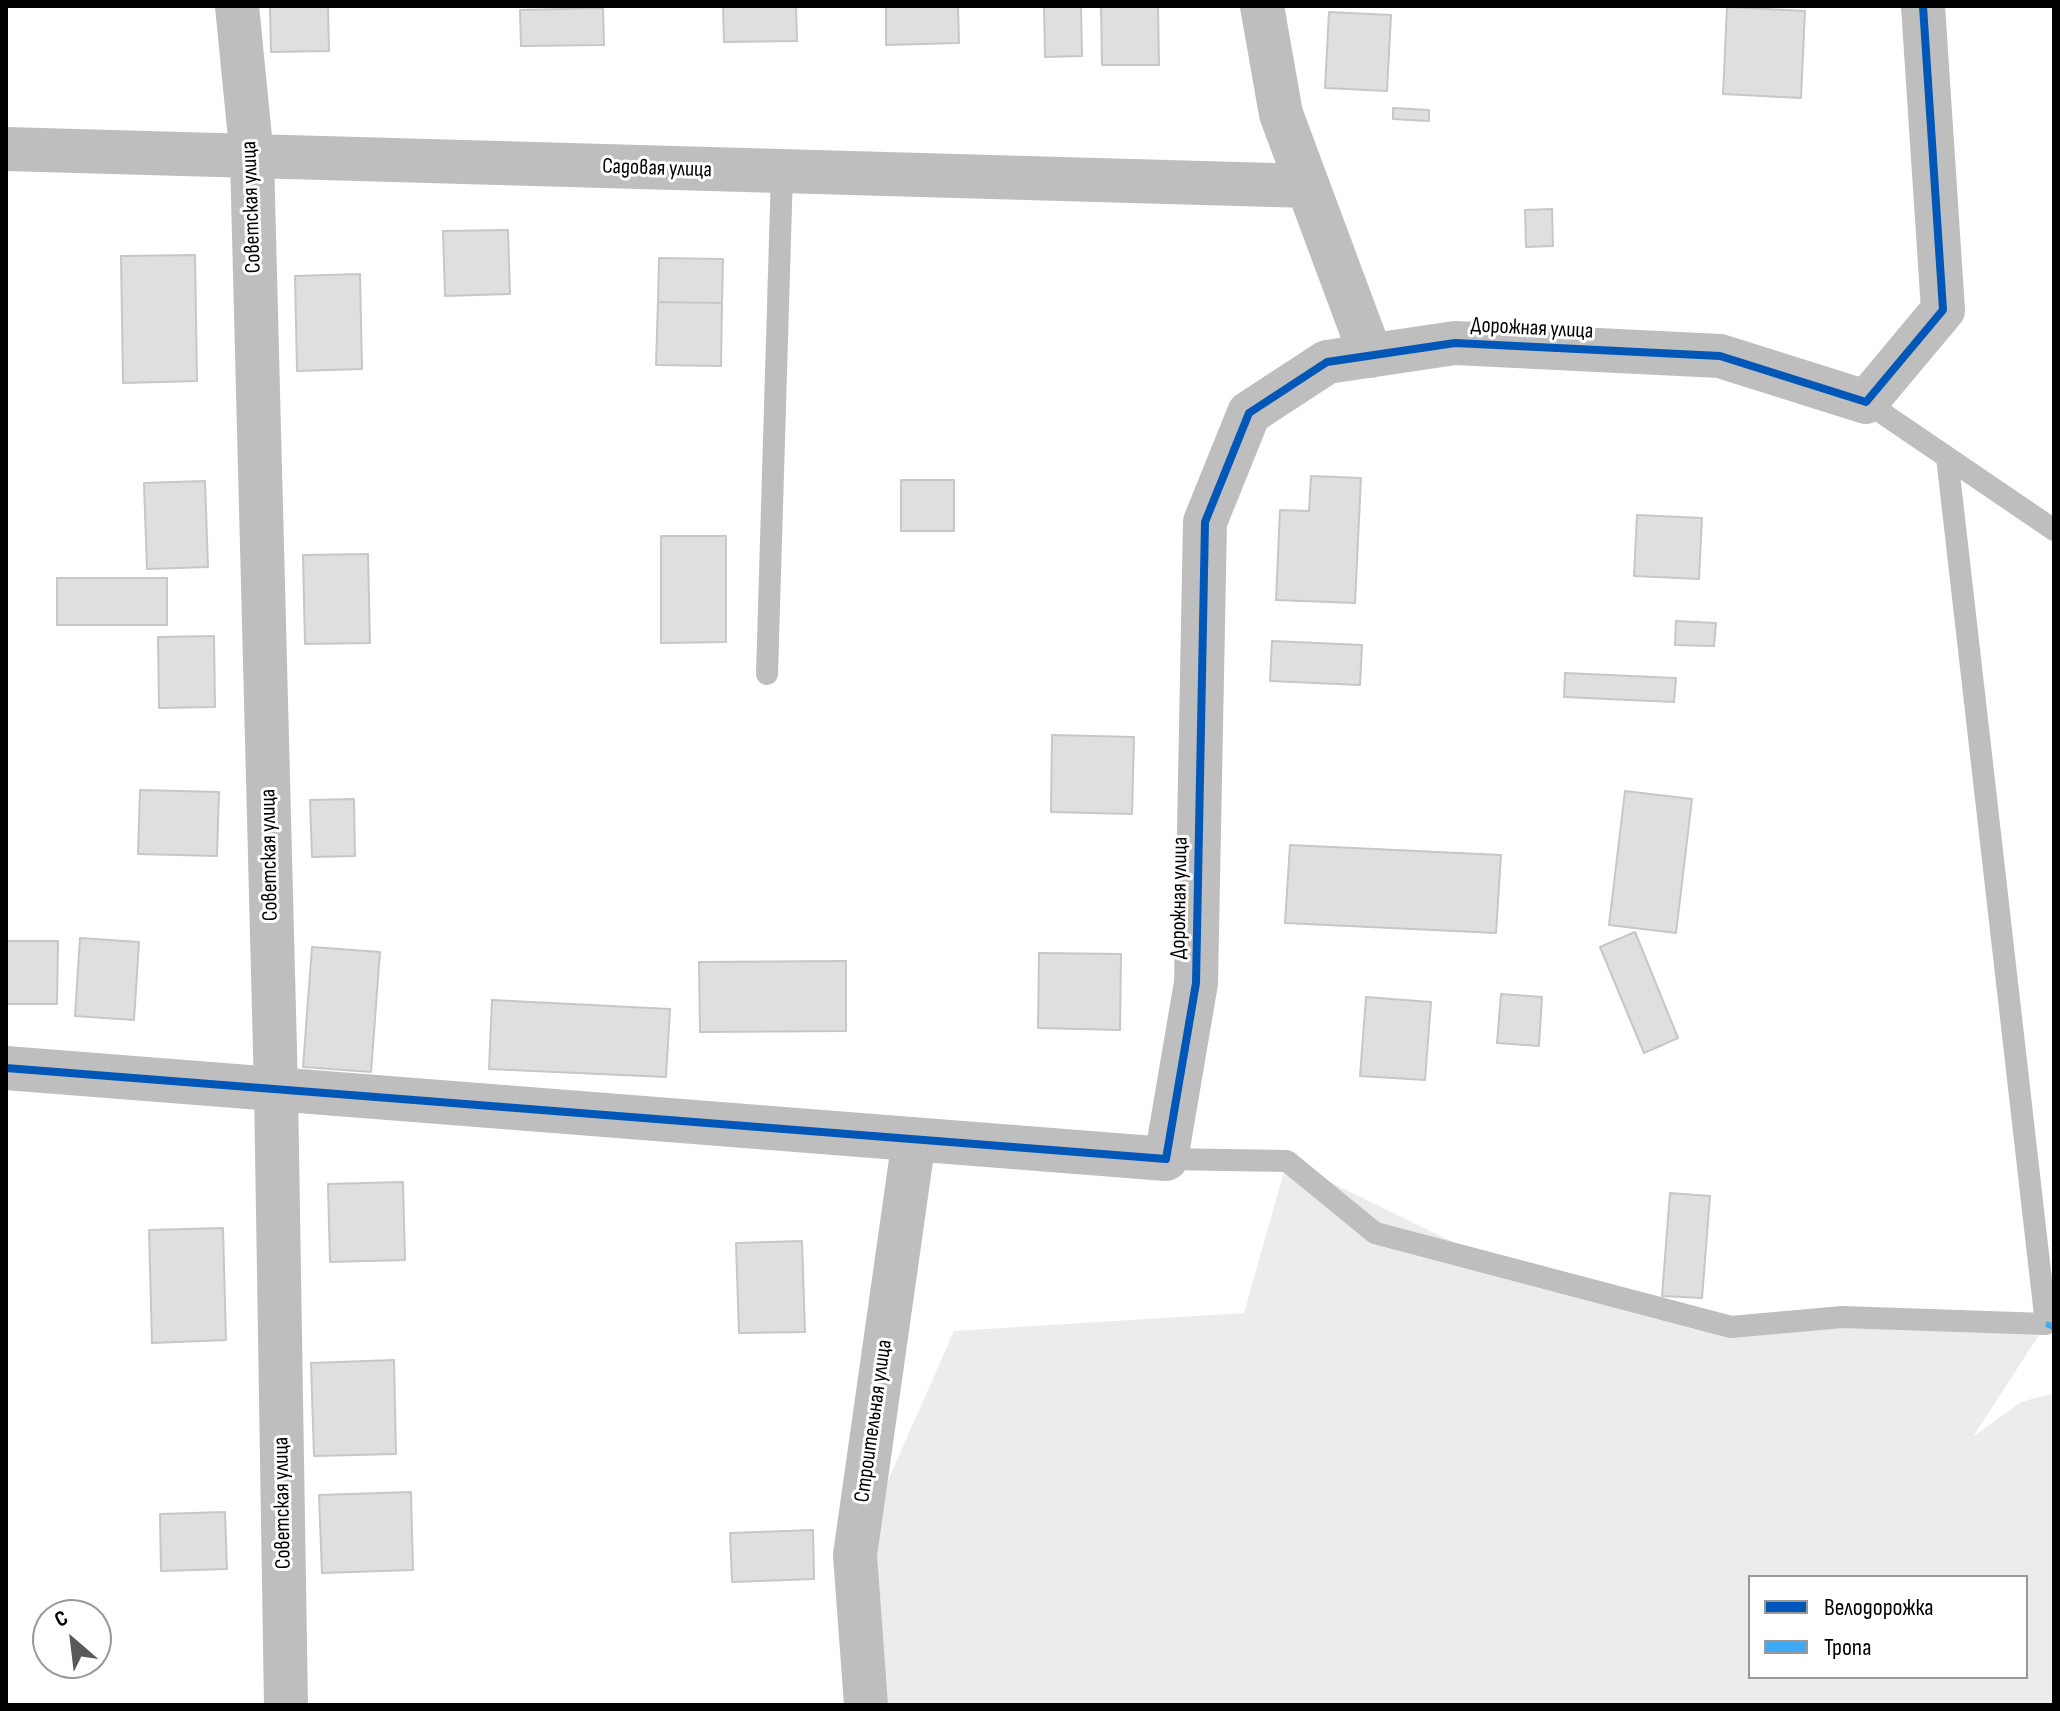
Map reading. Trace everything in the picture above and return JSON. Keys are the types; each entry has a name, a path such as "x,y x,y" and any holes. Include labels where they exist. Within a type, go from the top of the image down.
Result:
{"street":[{"name":"Советская улица","path":"237,6 252,158 276,1089 286,1705"},
{"path":"1262,6 1281,114 1371,356"},
{"path":"1866,402 1943,310 1923,6"},
{"name":"Садовая улица","path":"6,149 1308,186"},
{"name":"Дорожная улица","path":"1166,1159 1196,983 1205,522 1249,413 1327,362 1455,343 1720,356 1866,402"},
{"path":"6,1068 1166,1159"},
{"name":"Строительная улица","path":"866,1705 855,1555 914,1139"}],"lane":[{"path":"767,674 782,172"},
{"path":"1866,402 2054,530"},
{"path":"1166,1159 1287,1161 1375,1233 1731,1327 1842,1317 2046,1324 1947,457"}],"shaded area":[{"path":"1287,1161 1508,1269 1731,1327 2046,1324 1973,1437 2021,1402 2054,1393 2054,1705 881,1705 855,1555 954,1331 1244,1313"}],"building":[{"path":"270,6 328,6 329,51 271,52"},
{"path":"723,6 796,6 797,41 724,42"},
{"path":"886,6 958,6 959,43 886,45"},
{"path":"1044,6 1081,6 1082,56 1045,57"},
{"path":"1101,6 1158,6 1159,65 1102,65"},
{"path":"1727,7 1805,11 1801,98 1723,94"},
{"path":"603,8 604,45 521,46 520,10"},
{"path":"1329,12 1391,15 1387,91 1325,88"},
{"path":"1393,108 1429,110 1429,121 1393,119"},
{"path":"1552,209 1553,246 1526,247 1525,210"},
{"path":"508,230 510,294 445,296 443,231"},
{"path":"195,255 197,381 123,383 121,256"},
{"path":"659,258 723,259 722,303 658,302"},
{"path":"360,274 362,369 297,371 295,276"},
{"path":"658,302 722,303 721,366 656,365"},
{"path":"1311,476 1361,478 1355,603 1276,600 1280,510 1309,511"},
{"path":"901,480 954,480 954,531 901,531"},
{"path":"205,481 208,567 147,569 144,483"},
{"path":"1637,515 1702,518 1699,579 1634,576"},
{"path":"661,536 726,536 726,642 661,643"},
{"path":"368,554 370,643 305,644 303,555"},
{"path":"57,578 167,578 167,625 57,625"},
{"path":"1676,621 1716,623 1714,646 1675,645"},
{"path":"214,636 215,707 159,708 158,637"},
{"path":"1272,641 1362,645 1360,685 1270,681"},
{"path":"1565,673 1676,678 1674,702 1564,697"},
{"path":"1052,735 1134,737 1132,814 1051,812"},
{"path":"140,790 219,792 217,856 138,854"},
{"path":"1625,791 1692,799 1676,933 1609,925"},
{"path":"354,799 355,856 312,857 310,800"},
{"path":"1290,845 1501,855 1496,933 1285,923"},
{"path":"1635,932 1678,1038 1644,1053 1600,947"},
{"path":"80,938 139,942 134,1020 75,1016"},
{"path":"7,941 58,941 57,1004 6,1004"},
{"path":"312,947 380,952 371,1072 303,1067"},
{"path":"1039,953 1121,954 1120,1030 1038,1028"},
{"path":"846,961 846,1031 700,1032 699,962"},
{"path":"1501,994 1542,997 1539,1046 1497,1043"},
{"path":"1366,997 1431,1002 1425,1080 1360,1076"},
{"path":"492,1000 670,1009 666,1077 489,1069"},
{"path":"403,1182 405,1260 330,1262 328,1184"},
{"path":"1670,1193 1710,1196 1702,1298 1662,1296"},
{"path":"223,1228 226,1340 152,1343 149,1230"},
{"path":"802,1241 805,1332 739,1333 736,1243"},
{"path":"394,1360 396,1454 314,1456 311,1363"},
{"path":"411,1492 413,1570 322,1573 319,1495"},
{"path":"225,1512 227,1569 161,1571 160,1514"},
{"path":"813,1530 814,1579 732,1582 730,1533"}],"marked path":[{"path":"2046,1324 2054,1327"}],"cycle path":[{"path":"6,1068 1166,1159 1196,983 1205,522 1249,413 1327,362 1455,343 1720,356 1866,402 1943,310 1923,6"}]}
